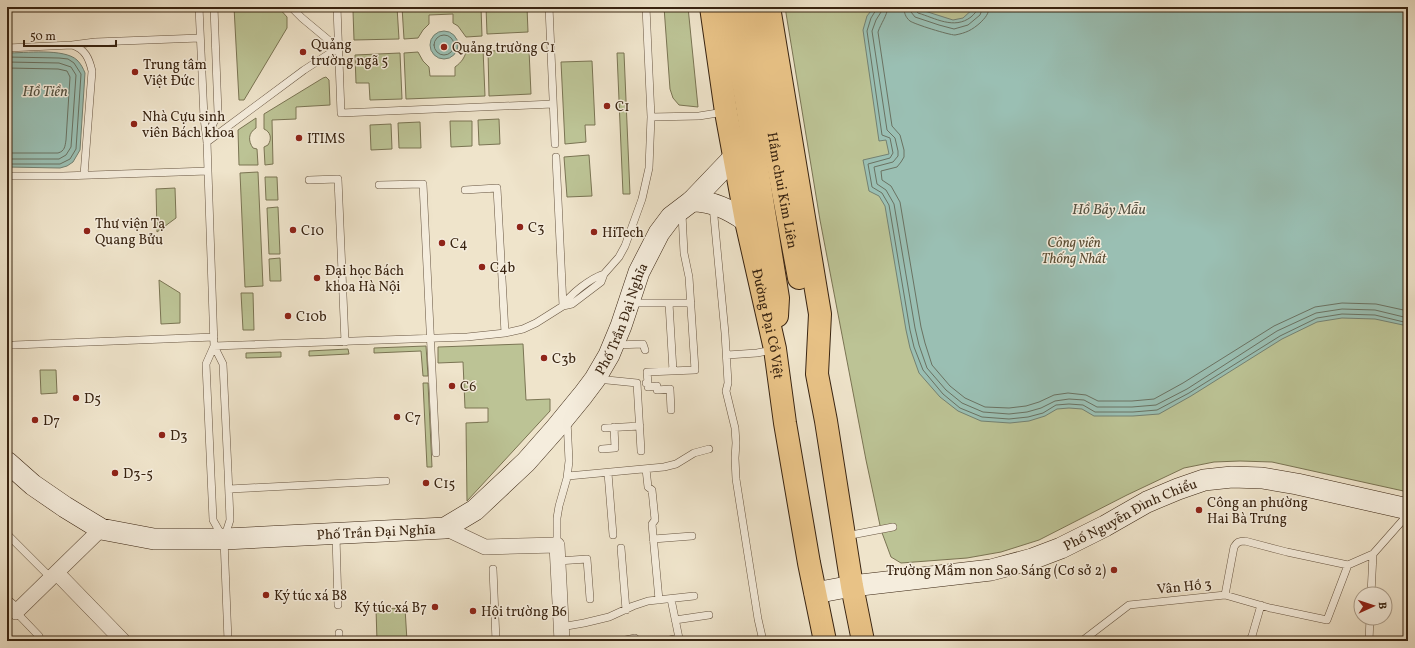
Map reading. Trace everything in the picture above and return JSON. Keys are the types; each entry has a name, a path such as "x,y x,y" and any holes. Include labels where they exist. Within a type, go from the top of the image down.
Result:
{"main road":[{"name":"Đường Đại Cồ Việt","path":"711,7 734,157 746,221 774,349 785,423 825,641"},
{"name":"Hầm chui Kim Liên","path":"731,7 778,298 774,349"},
{"name":"Hầm chui Kim Liên","path":"751,7 776,154 817,374"},
{"path":"770,7 820,314 817,374 826,421 852,586 863,641"}],"street":[{"name":"Phố Trần Đại Nghĩa","path":"7,462 33,485 101,529 163,539 224,540 445,528 475,510 526,462 567,415 595,379 613,346 639,272 659,233 671,217 687,205 734,157"},
{"path":"687,205 701,201 713,204 732,211 746,221"},
{"name":"Phố Nguyễn Đình Chiểu","path":"815,593 852,586 991,570 1032,559 1067,545 1105,526 1147,502 1204,480 1232,477 1262,478 1297,484 1408,509"},
{"path":"445,528 484,546 557,545 561,634"},
{"path":"11,608 54,576 101,529"},
{"path":"54,576 123,641"}],"lane":[{"path":"199,7 204,118 207,140 214,337 214,346 206,364 212,501 213,520 224,540"},
{"path":"207,140 218,114 214,7"},
{"path":"292,7 302,18 338,48"},
{"path":"337,7 341,113 553,104"},
{"path":"549,7 555,144"},
{"path":"214,346 345,342 504,333 523,329 536,324 563,306 567,298 596,276 604,274 618,258 625,246 642,199 649,168 651,117 646,7"},
{"path":"7,48 72,45 95,42 200,38"},
{"path":"72,45 83,50 90,63 92,71 84,175"},
{"path":"207,140 304,70 338,48"},
{"path":"651,117 699,116 726,112"},
{"path":"556,157 563,306"},
{"path":"7,176 62,176 208,171"},
{"path":"309,180 338,179 345,342"},
{"path":"380,186 423,184 436,453"},
{"path":"465,190 497,188 504,333"},
{"path":"713,204 727,355 728,383 726,390 735,428 736,479 758,619 763,641"},
{"path":"671,410 670,389 658,390 657,386 648,387 647,372 695,370 692,303 684,253 687,205"},
{"path":"629,303 692,303"},
{"path":"669,303 673,371"},
{"path":"14,345 214,337"},
{"path":"613,346 643,344 645,350"},
{"path":"214,346 223,364 229,489 230,520 224,540 228,641"},
{"path":"727,355 774,349"},
{"path":"595,379 648,383"},
{"path":"637,383 641,451"},
{"path":"557,545 557,518 568,476 567,415"},
{"path":"605,428 640,426"},
{"path":"602,449 616,448 614,427"},
{"path":"568,476 671,466 680,462 688,455 709,449"},
{"path":"646,469 648,487 652,490 654,513 654,520 652,524 659,600"},
{"path":"608,473 613,535"},
{"path":"229,489 386,481"},
{"path":"1225,596 1327,620 1348,565 1373,554 1403,520 1408,512"},
{"path":"844,536 893,527"},
{"path":"7,534 54,576"},
{"path":"336,534 338,605"},
{"path":"653,539 692,536"},
{"name":"Vân Hồ 3","path":"1082,641 1129,605 1225,596 1234,548 1236,543 1239,541 1246,541 1287,552 1348,565"},
{"path":"621,548 626,610"},
{"path":"1371,586 1373,554"},
{"path":"558,561 587,559 590,599"},
{"path":"493,569 496,641"},
{"path":"561,634 584,624 609,617 640,603 694,596"},
{"path":"665,641 679,638 671,599"},
{"path":"1249,641 1252,636 1261,605"},
{"path":"11,608 39,636"},
{"path":"676,620 709,615"},
{"path":"1369,641 1370,626"},
{"path":"620,641 635,638 638,641"}],"green space":[{"path":"234,7 278,7 287,17 287,28 244,100 239,100"},
{"path":"366,7 397,7 399,39 354,40 353,11 366,10"},
{"path":"402,7 481,7 482,36 466,37 458,26 453,23 453,14 429,15 429,24 418,38 404,39"},
{"path":"486,7 527,7 528,32 487,34"},
{"path":"664,7 688,7 698,107 679,105 673,98 670,89"},
{"name":"Hồ Bảy Mẫu","path":"785,7 1408,7 1408,492 1272,462 1214,462 1184,468 1039,540 1001,552 967,558 901,563 891,557 881,530 866,460 820,220"},
{"path":"467,49 483,49 485,96 406,99 404,53 418,52 423,61 429,67 430,76 455,76 455,67 463,59"},
{"path":"529,50 531,94 489,96 488,51"},
{"path":"400,53 402,99 370,100 369,83 356,83 355,55"},
{"path":"617,53 624,53 630,194 623,194"},
{"path":"592,61 595,125 585,125 586,142 565,144 561,62"},
{"path":"326,77 329,80 330,105 296,107 296,119 272,120 273,164 265,165 264,147 268,145 270,138 268,132 264,129 264,114"},
{"path":"256,118 256,128 251,132 250,143 253,148 257,149 258,165 239,165 238,130"},
{"path":"499,119 500,144 479,145 478,120"},
{"path":"450,121 472,121 472,146 451,147"},
{"path":"420,122 421,148 399,148 398,123"},
{"path":"391,124 392,149 371,150 370,125"},
{"path":"589,155 592,196 567,197 564,157"},
{"path":"258,172 263,286 245,287 240,173"},
{"path":"265,177 277,177 278,200 266,200"},
{"path":"175,188 176,218 157,232 156,189"},
{"path":"278,207 280,254 269,254 267,208"},
{"path":"280,258 281,281 270,281 269,259"},
{"path":"159,280 180,293 180,323 161,324"},
{"path":"241,293 253,293 254,330 243,330"},
{"path":"523,344 526,400 550,399 550,411 467,501 466,423 488,422 488,408 465,408 463,362 438,363 438,347"},
{"path":"426,346 428,376 423,376 421,351 374,353 374,348"},
{"path":"348,349 349,354 309,356 309,351"},
{"path":"281,352 281,357 246,358 246,353"},
{"path":"40,370 56,370 57,393 41,394"},
{"path":"423,383 428,383 432,467 427,467"},
{"path":"405,608 407,641 377,641 376,609"}],"water":[{"name":"Hồ Bảy Mẫu","path":"874,7 912,7 953,20 963,18 975,7 1408,7 1408,328 1403,325 1375,319 1342,318 1317,322 1282,339 1191,396 1159,414 1094,416 1082,409 1069,408 1057,409 1045,416 1029,421 1010,423 981,421 958,411 940,397 919,373 910,348 906,330 885,206 879,196 869,191 863,160 889,154 886,140 879,141 863,30 867,16"},
{"path":"444,31 454,35 458,45 454,55 444,59 434,55 430,45 434,35"},
{"name":"Hồ Tiền","path":"44,52 63,54 71,56 77,60 83,68 85,73 80,150 73,162 67,166 60,168 7,167 7,53"}],"place":[{"name":"Quảng trường C1","path":"444,47"},
{"name":"Quảng trường ngã 5","path":"303,52"},
{"name":"Trung tâm Việt Đức","path":"135,72"},
{"name":"C1","path":"607,106"},
{"name":"Nhà Cựu sinh viên Bách khoa","path":"134,124"},
{"name":"ITIMS","path":"299,138"},
{"name":"C3","path":"520,227"},
{"name":"C10","path":"293,230"},
{"name":"Thư viện Tạ Quang Bửu","path":"87,231"},
{"name":"HiTech","path":"594,232"},
{"name":"C4","path":"442,243"},
{"name":"C4b","path":"482,267"},
{"name":"Đại học Bách khoa Hà Nội","path":"317,278"},
{"name":"C10b","path":"288,316"},
{"name":"C3b","path":"544,358"},
{"name":"C6","path":"452,386"},
{"name":"D5","path":"76,398"},
{"name":"C7","path":"397,417"},
{"name":"D7","path":"35,420"},
{"name":"D3","path":"162,435"},
{"name":"D3-5","path":"115,473"},
{"name":"C15","path":"426,483"},
{"name":"Công an phường Hai Bà Trưng","path":"1199,510"},
{"name":"Trường Mầm non Sao Sáng (Cơ sở 2)","path":"1114,570"},
{"name":"Ký túc xá B8","path":"266,595"},
{"name":"Ký túc xá B7","path":"435,607"},
{"name":"Hội trường B6","path":"473,611"}],"park label":[{"name":"Công viên Thống Nhất","path":"1074,250"}]}
